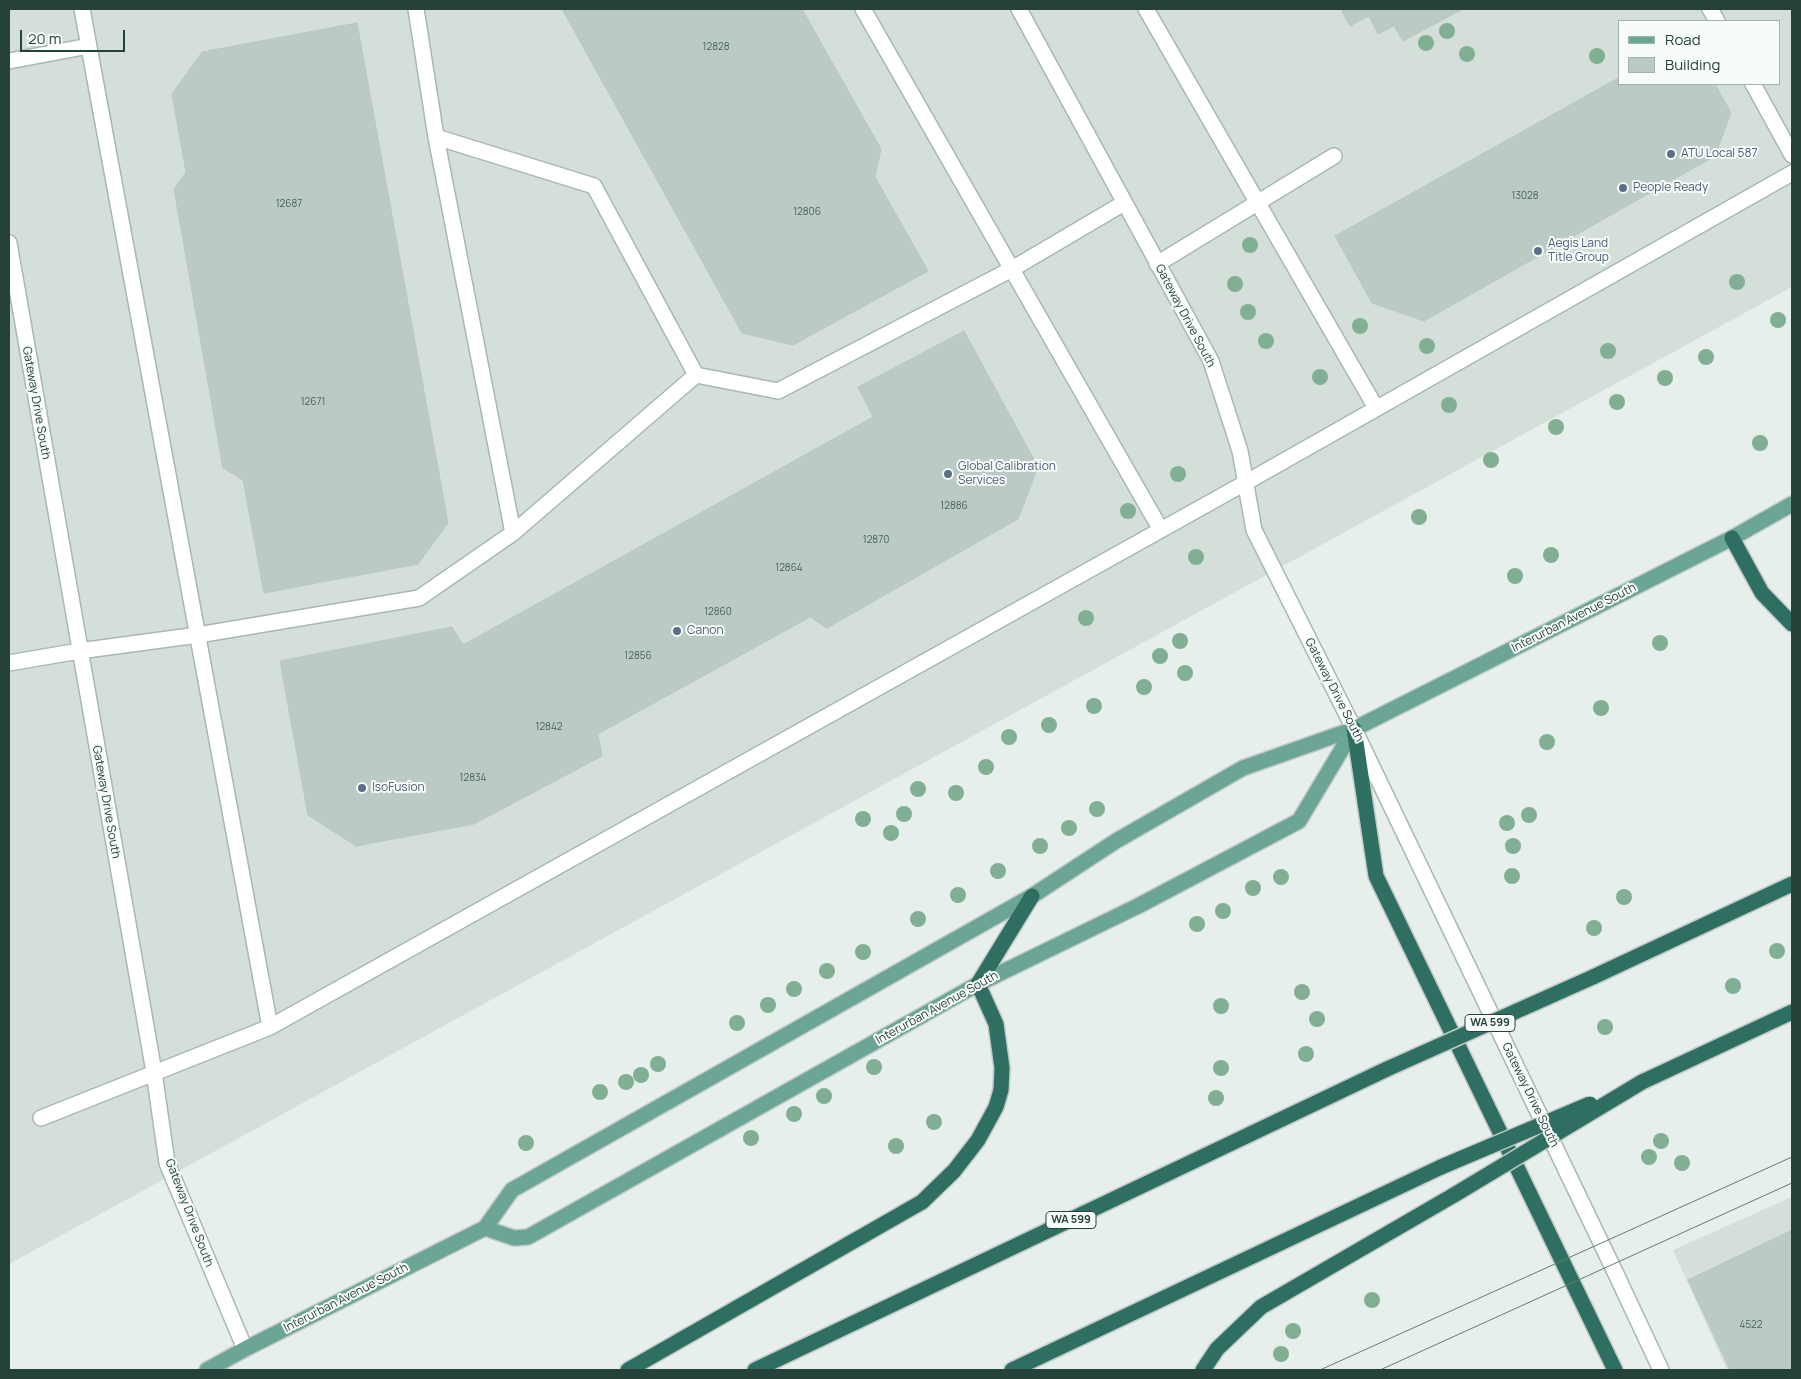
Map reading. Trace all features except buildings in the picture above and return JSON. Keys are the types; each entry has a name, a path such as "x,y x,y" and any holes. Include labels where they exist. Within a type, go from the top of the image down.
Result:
{"highway":[{"path":"1732,538 1762,593 1792,624"},
{"path":"1354,729 1376,876 1616,1370"},
{"name":"WA 599","path":"755,1370 1387,1070 1792,884"},
{"path":"628,1370 922,1202 954,1171 978,1140 996,1106 1001,1090 1002,1068 996,1024 978,984 1032,896"},
{"path":"1012,1370 1441,1167 1642,1082 1792,1012"},
{"path":"1203,1370 1217,1349 1261,1308 1642,1082"}],"main road":[{"name":"Interurban Avenue South","path":"208,1370 245,1349 485,1228 512,1190 1032,896 1116,841 1243,768 1354,729 1732,538 1792,504"},
{"name":"Interurban Avenue South","path":"485,1228 514,1238 528,1237 978,984 1138,906 1299,821 1354,729"}],"street":[{"path":"82,9 270,1027"},
{"path":"416,9 436,137 513,533"},
{"path":"864,9 1161,530"},
{"name":"Gateway Drive South","path":"1019,9 1211,361 1240,451 1254,530 1354,729 1661,1370"},
{"path":"1146,9 1376,408"},
{"path":"1710,9 1717,20"},
{"path":"9,61 89,46"},
{"path":"1753,85 1792,155"},
{"path":"436,137 594,186 696,375"},
{"path":"1158,264 1334,156"},
{"path":"42,1118 270,1027 1245,483 1792,173"},
{"path":"696,375 778,391 1012,269 1124,203"},
{"name":"Gateway Drive South","path":"9,243 154,1072 167,1163 245,1349"},
{"path":"9,663 79,651 198,635 419,598 513,533 696,375"}],"shaded area":[{"path":"9,9 1792,9 1792,287 9,1264"},
{"path":"1792,1197 1792,1370 1727,1370 1673,1250"}],"tram line":[{"path":"1320,1370 1792,1157"},
{"path":"1380,1370 1792,1183"}],"place":[{"name":"ATU Local 587","path":"1671,154"},
{"name":"People Ready","path":"1623,188"},
{"name":"Aegis Land Title Group","path":"1538,251"},
{"name":"Global Calibration Services","path":"948,474"},
{"name":"Canon","path":"677,631"},
{"name":"IsoFusion","path":"362,788"}]}
